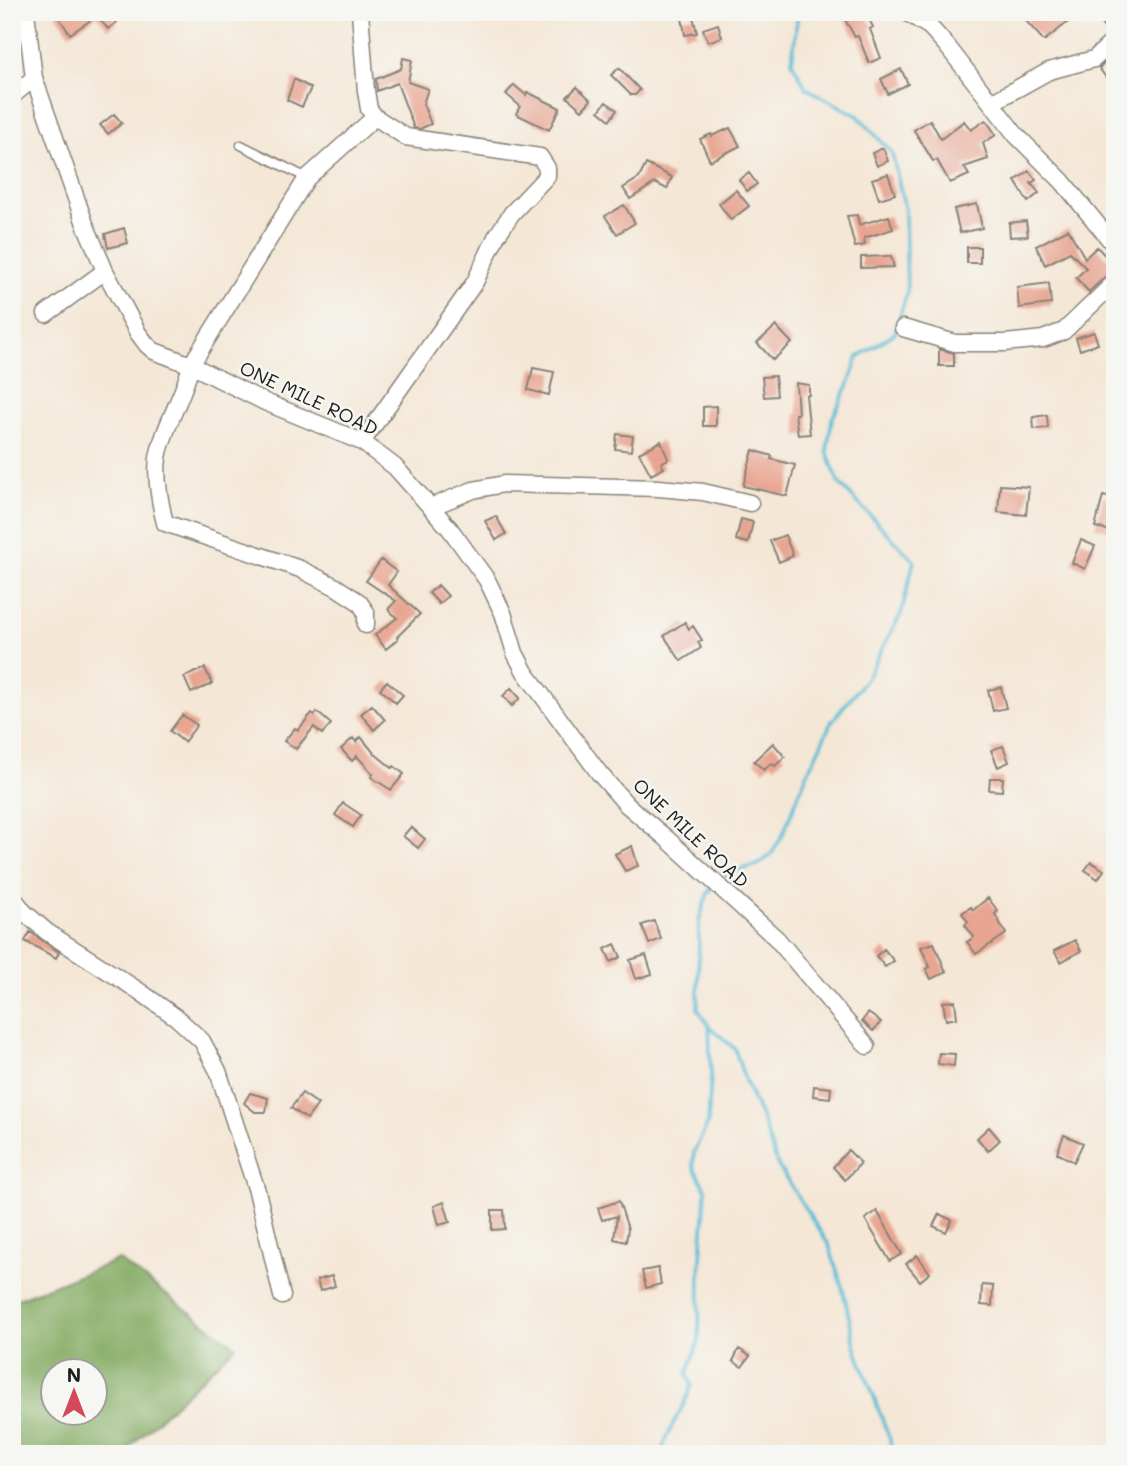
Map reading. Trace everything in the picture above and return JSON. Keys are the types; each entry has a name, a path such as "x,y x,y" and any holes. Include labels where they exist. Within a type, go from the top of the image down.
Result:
{"street":[{"name":"ONE MILE ROAD","path":"26,12 34,78 80,212 105,271 147,345 154,351 191,365 265,402 362,442 395,467 432,507 487,580 503,613 514,653 598,773 627,805 777,939 867,1046"},
{"path":"360,12 366,91 369,109 375,117 406,137 540,157 547,168 547,176 512,213 496,237 475,282 362,442"},
{"path":"906,12 930,27 1016,135 1062,181 1115,246"},
{"path":"991,103 1049,71 1094,59 1109,46"},
{"path":"12,96 34,78"},
{"path":"366,625 366,612 359,602 336,587 300,569 165,523 158,457 186,387 191,365 307,178 375,117"},
{"path":"46,314 105,271"},
{"path":"903,328 955,344 1005,344 1043,339 1064,331 1115,282"},
{"path":"432,507 473,490 504,484 659,488 703,492 750,503"},
{"path":"12,896 24,912 47,932 139,991 202,1041 218,1071 257,1191 282,1296"}],"lane":[{"path":"241,145 307,178"}],"green space":[{"path":"119,1260 236,1346 122,1454 12,1454 12,1301"}],"building":[{"path":"55,12 109,12 117,22 108,29 97,16 70,34"},
{"path":"855,12 865,12 873,27 870,29 881,58 869,63 858,36 855,37 844,18"},
{"path":"1038,12 1081,12 1044,41 1026,21"},
{"path":"1092,12 1110,12 1115,21 1105,29"},
{"path":"693,16 697,33 685,35 682,18"},
{"path":"718,24 722,37 708,42 703,29"},
{"path":"1115,54 1115,90 1099,68"},
{"path":"403,58 412,60 408,82 428,89 423,104 431,124 420,129 414,128 397,83 377,91 376,79 401,69"},
{"path":"619,68 640,90 635,95 631,95 611,75"},
{"path":"901,69 908,84 888,94 881,79"},
{"path":"294,79 311,88 302,107 287,100"},
{"path":"514,85 526,95 527,92 560,108 549,130 516,114 520,106 506,94"},
{"path":"577,87 591,100 582,110 567,97"},
{"path":"606,102 617,110 610,120 599,111"},
{"path":"114,114 122,123 108,134 100,125"},
{"path":"930,120 941,139 964,121 971,130 986,120 996,135 983,143 988,159 964,167 969,175 950,183 937,160 933,161 914,130"},
{"path":"730,128 740,146 710,161 700,139"},
{"path":"883,148 888,161 877,166 872,153"},
{"path":"646,164 672,177 667,189 655,183 630,199 623,188 639,178"},
{"path":"1029,171 1036,180 1031,183 1039,193 1028,202 1015,181"},
{"path":"749,173 757,184 747,191 739,180"},
{"path":"888,174 895,194 879,199 872,179"},
{"path":"736,190 749,206 731,220 719,204"},
{"path":"977,204 982,228 960,233 954,209"},
{"path":"624,205 635,223 617,234 605,216"},
{"path":"857,215 859,225 889,216 893,229 864,238 865,245 855,247 847,216"},
{"path":"1026,221 1028,236 1010,237 1009,223"},
{"path":"124,228 128,243 108,248 105,234"},
{"path":"1068,229 1085,258 1097,247 1115,266 1115,272 1108,274 1089,292 1076,278 1086,268 1070,252 1045,265 1036,246"},
{"path":"967,247 980,247 980,263 967,263"},
{"path":"891,256 894,267 861,268 861,257"},
{"path":"1049,283 1051,304 1019,308 1017,287"},
{"path":"776,326 792,343 773,360 757,343"},
{"path":"1094,332 1098,344 1080,350 1076,338"},
{"path":"939,349 954,353 954,366 939,366"},
{"path":"533,368 554,372 549,395 528,390"},
{"path":"775,376 777,396 764,397 762,377"},
{"path":"796,383 809,385 809,395 806,395 810,434 798,435 795,414 798,414"},
{"path":"716,406 716,426 703,426 703,407"},
{"path":"1047,415 1048,428 1034,429 1033,417"},
{"path":"617,434 633,436 631,451 615,449"},
{"path":"661,441 668,459 661,463 664,468 651,475 639,453"},
{"path":"753,450 772,456 771,459 795,465 787,496 743,486"},
{"path":"1000,485 1029,487 1026,515 998,512"},
{"path":"1103,496 1115,499 1115,532 1095,527"},
{"path":"496,516 506,534 496,540 485,521"},
{"path":"741,519 753,522 748,543 736,540"},
{"path":"785,535 793,556 779,562 770,541"},
{"path":"1081,540 1095,546 1085,569 1072,563"},
{"path":"381,560 397,572 388,585 420,614 386,649 375,635 397,618 388,609 396,601 366,581"},
{"path":"438,585 448,596 439,604 429,593"},
{"path":"685,622 689,629 693,626 702,640 698,642 701,648 681,661 664,636"},
{"path":"205,668 212,684 191,693 184,677"},
{"path":"387,681 403,695 396,703 380,689"},
{"path":"1001,687 1006,708 993,711 988,690"},
{"path":"511,688 520,698 512,706 503,696"},
{"path":"372,705 385,720 374,730 361,714"},
{"path":"317,712 331,724 322,734 314,727 296,749 284,741 295,728 298,730 312,713 315,715"},
{"path":"182,715 197,725 184,742 170,731"},
{"path":"361,737 374,753 404,774 391,790 371,777 373,774 357,756 352,761 341,749 353,738 356,742"},
{"path":"773,743 785,757 775,766 771,763 764,770 754,761"},
{"path":"1003,746 1009,762 998,767 991,750"},
{"path":"990,778 1003,778 1002,791 989,790"},
{"path":"343,803 361,815 353,827 335,815"},
{"path":"411,827 425,839 418,848 403,836"},
{"path":"632,846 638,866 625,871 615,854"},
{"path":"1091,862 1104,870 1098,879 1085,870"},
{"path":"988,898 998,911 995,914 1006,934 976,954 967,942 974,937 965,925 968,922 962,913 971,907 973,910"},
{"path":"654,921 661,939 649,944 642,925"},
{"path":"30,932 59,952 56,958 25,941"},
{"path":"1075,940 1081,951 1061,962 1054,951"},
{"path":"934,943 946,972 931,979 926,969 930,967 921,947"},
{"path":"615,944 621,957 611,962 605,949"},
{"path":"884,949 894,961 885,967 876,956"},
{"path":"646,955 652,974 636,979 630,960"},
{"path":"955,1001 957,1018 946,1020 943,1002"},
{"path":"868,1013 881,1022 873,1031 862,1021"},
{"path":"939,1053 955,1054 954,1066 938,1064"},
{"path":"814,1086 831,1088 830,1098 813,1096"},
{"path":"250,1093 268,1098 266,1112 255,1112 244,1103"},
{"path":"302,1093 318,1104 307,1119 291,1108"},
{"path":"989,1127 1000,1140 988,1151 977,1138"},
{"path":"1064,1135 1083,1143 1074,1162 1057,1153"},
{"path":"848,1150 861,1163 845,1180 833,1167"},
{"path":"619,1201 628,1229 626,1242 614,1239 617,1216 602,1220 598,1208"},
{"path":"444,1202 450,1222 439,1225 434,1206"},
{"path":"492,1210 504,1210 505,1229 492,1230"},
{"path":"877,1211 902,1254 890,1261 865,1219"},
{"path":"939,1214 952,1220 946,1232 933,1226"},
{"path":"917,1255 930,1273 920,1281 906,1264"},
{"path":"658,1268 661,1284 646,1288 642,1271"},
{"path":"332,1276 335,1286 320,1291 317,1280"},
{"path":"982,1285 993,1286 992,1306 981,1305"},
{"path":"739,1349 750,1356 742,1367 733,1361"}],"waterway":[{"path":"719,878 758,865 771,855 783,834 832,721 866,679 901,614 914,561 838,482 827,451 832,419 849,384 858,357 895,333 907,292 905,210 892,153 858,116 806,88 792,62 798,12"},
{"path":"712,887 699,921 698,1009 709,1026 735,1049 777,1164 829,1245 843,1290 856,1349 890,1440 892,1454"},
{"path":"661,1454 692,1385 687,1374 699,1341 700,1272 706,1190 693,1166 694,1152 708,1123 711,1075 709,1026"}]}
